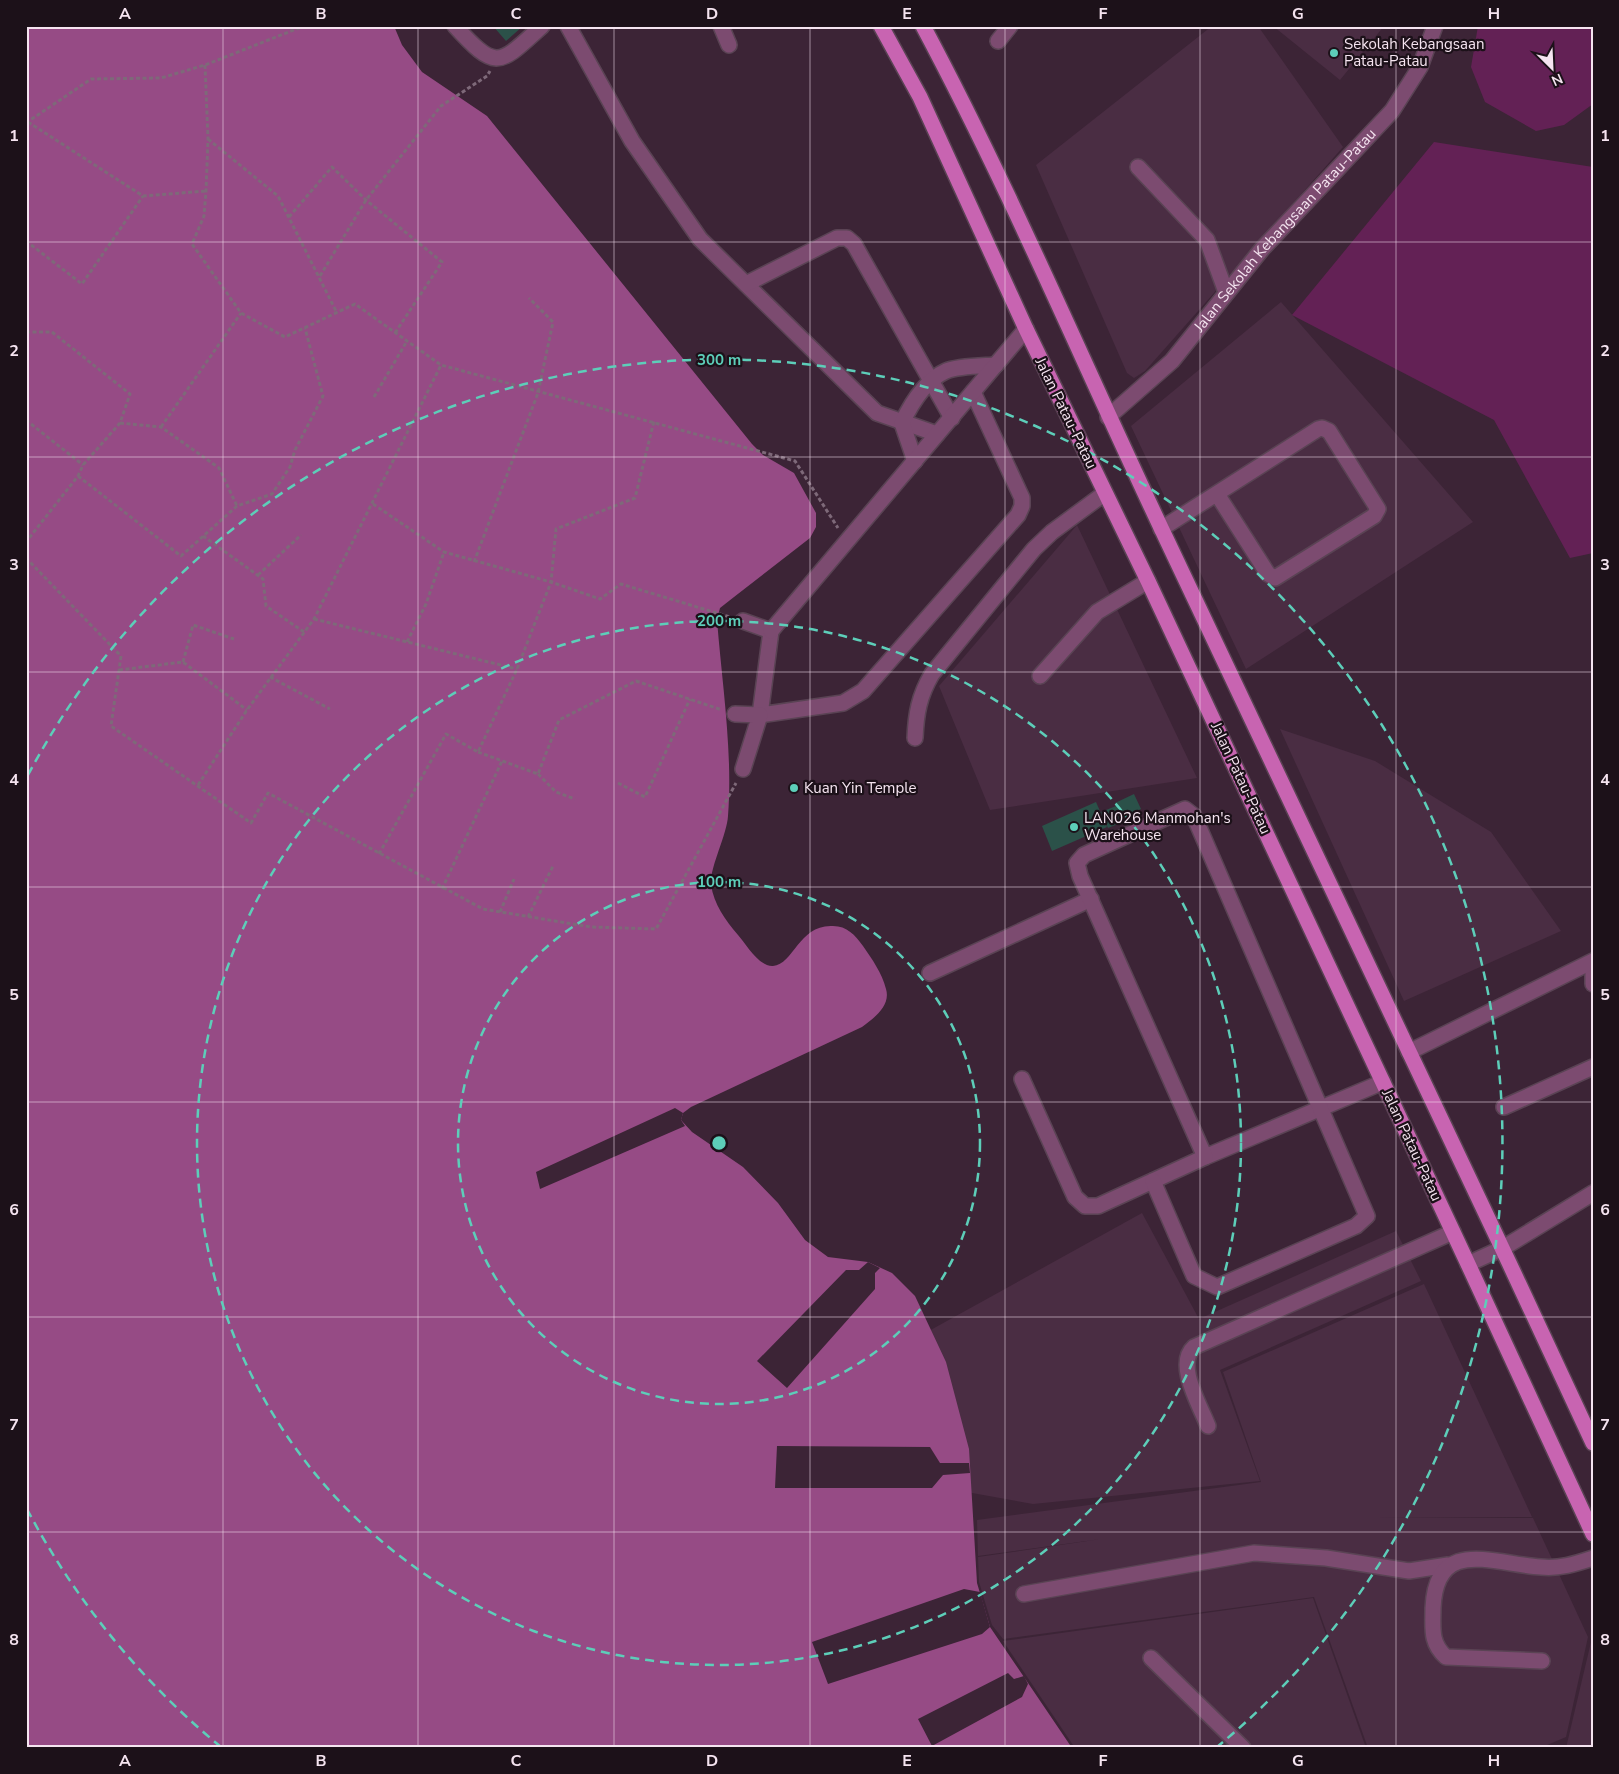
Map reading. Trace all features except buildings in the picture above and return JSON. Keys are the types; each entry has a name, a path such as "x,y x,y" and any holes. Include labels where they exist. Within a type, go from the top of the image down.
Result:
{"main road":[{"name":"Jalan Patau-Patau","path":"881,26 920,97 1026,330 1148,581 1593,1534"},
{"path":"923,26 1008,193 1108,417 1503,1248 1593,1444"}],"street":[{"path":"455,26 483,55 499,58 514,52 542,26"},
{"path":"568,26 632,141 665,192 700,239 877,413 937,434"},
{"path":"721,26 730,45"},
{"path":"998,41 1010,26"},
{"name":"Jalan Sekolah Kebangsaan Patau-Patau","path":"1108,417 1172,361 1262,249 1392,111 1420,68 1435,26"},
{"path":"1138,167 1207,240 1226,292"},
{"path":"746,284 837,238 847,238 854,244 952,418"},
{"path":"744,769 760,715 771,631 1026,330"},
{"path":"915,461 902,423 908,409 931,381 947,370 996,365"},
{"path":"735,714 760,715 843,703 854,698 1018,515 1022,506 1022,498 973,392"},
{"path":"1161,529 1322,428 1329,431 1378,509 1374,516 1275,578 1268,574 1217,494"},
{"path":"915,738 916,714 921,693 932,674 1034,549 1052,532 1105,493"},
{"path":"1040,676 1097,612 1148,581"},
{"path":"743,621 771,631"},
{"path":"1153,1181 1194,1276 1217,1287 1356,1226 1367,1216 1194,816 1184,809 1084,855 1077,863 1080,876 1205,1157"},
{"path":"930,973 1091,899"},
{"path":"1409,1052 1593,961"},
{"path":"1593,966 1593,984"},
{"path":"1504,1107 1593,1067"},
{"path":"1022,1079 1075,1197 1085,1206 1098,1206 1205,1157 1383,1082"},
{"path":"1468,1264 1503,1248 1593,1193"},
{"path":"1208,1426 1185,1364 1188,1352 1194,1347 1453,1232"},
{"path":"1024,1594 1254,1553 1326,1558 1409,1571 1448,1565 1463,1558 1542,1568 1558,1567 1593,1558"},
{"path":"1448,1565 1441,1576 1434,1598 1433,1630 1437,1649 1446,1657 1458,1659 1542,1661"},
{"path":"1151,1658 1243,1748"}],"path":[{"path":"206,191 143,196 27,123 91,79 161,78 205,65 304,26"},
{"path":"320,276 366,200 441,106 487,76 499,58"},
{"path":"205,65 208,139 206,191 204,216 192,244 241,313 285,337 336,311 355,304 441,365 538,393 654,421 795,461 847,541"},
{"path":"208,139 278,196 336,311"},
{"path":"289,217 332,167 366,200 442,262 395,333"},
{"path":"26,241 82,284 143,196"},
{"path":"474,562 538,393 553,322 529,298"},
{"path":"161,427 241,313"},
{"path":"78,476 181,556 237,506 272,494 290,467 295,450 323,396 305,328"},
{"path":"26,332 52,332 130,394 120,423 83,466 78,476 26,542"},
{"path":"374,397 407,341"},
{"path":"198,785 270,677 314,620 441,365"},
{"path":"26,420 83,466"},
{"path":"478,752 517,669 551,582 556,529 635,498 654,421"},
{"path":"120,423 161,427 219,468 237,506"},
{"path":"373,504 444,552 474,562 551,582 600,598 621,584 743,621"},
{"path":"258,576 300,535"},
{"path":"204,536 263,579 266,606 304,632"},
{"path":"407,642 426,604 444,552"},
{"path":"26,558 121,656 111,726 251,823 268,794 483,910 591,927 656,928 744,769"},
{"path":"314,620 517,669"},
{"path":"183,662 193,625 234,639"},
{"path":"119,670 183,662 247,710"},
{"path":"270,677 330,709"},
{"path":"538,774 559,720 636,681 735,714"},
{"path":"618,783 646,797 690,699"},
{"path":"379,854 446,734 478,752 538,774 556,792 575,800"},
{"path":"442,889 502,761"},
{"path":"528,917 553,866"},
{"path":"500,912 514,879"}],"shaded area":[{"path":"26,26 394,26 402,45 422,72 487,116 752,444 763,455 794,473 816,513 816,527 810,538 720,608 717,620 728,743 729,792 727,824 711,878 712,892 717,905 729,924 753,954 768,965 780,964 812,931 822,927 838,926 850,932 863,946 879,972 886,989 886,1001 872,1020 862,1027 691,1107 683,1113 681,1120 692,1132 743,1167 778,1203 805,1240 828,1257 868,1262 892,1273 915,1296 946,1362 969,1449 977,1583 990,1627 1072,1748 26,1748"},
{"path":"1212,26 1258,26 1343,147 1145,371 1134,378 1127,373 1036,165"},
{"name":"Sekolah Kebangsaan Patau-Patau","path":"1273,26 1384,26 1340,80"},
{"path":"1478,26 1593,26 1593,104 1564,125 1536,131 1485,102 1471,67"},
{"path":"1434,142 1593,167 1593,553 1570,558 1494,420 1292,315"},
{"path":"1281,302 1473,522 1246,669 1131,426"},
{"path":"1077,525 1197,778 990,810 939,686"},
{"path":"1280,729 1375,761 1491,832 1561,931 1404,1001"},
{"path":"1142,1213 1199,1319 1396,1231 1421,1281 1220,1370 1260,1481 1033,1504 950,1489 927,1332"},
{"path":"1424,1284 1532,1517 1379,1518 1533,1518 1588,1637 1566,1737 1540,1748 1368,1748 1314,1597 1003,1639 992,1625 979,1582 978,1557 1101,1539 978,1556 977,1520 1261,1482 1223,1372"},
{"path":"1313,1598 1366,1748 1075,1748 1003,1641"},
{"path":"1591,1642 1593,1647 1593,1748 1566,1748"}],"pier":[{"path":"675,1108 683,1113 681,1120 685,1126 540,1189 536,1172"},
{"path":"868,1262 880,1268 875,1273 875,1289 787,1388 757,1361 846,1270 859,1270"},
{"path":"777,1446 930,1447 940,1463 969,1463 970,1473 943,1475 932,1488 775,1488"},
{"path":"964,1589 980,1592 990,1627 982,1634 828,1684 812,1642"},
{"path":"1008,1673 1014,1679 1024,1676 1028,1684 1022,1697 932,1746 918,1719"}],"place":[{"name":"Sekolah Kebangsaan Patau-Patau","path":"1334,53"},
{"name":"Kuan Yin Temple","path":"794,788"},
{"name":"LAN026 Manmohan's Warehouse","path":"1074,827"}]}
